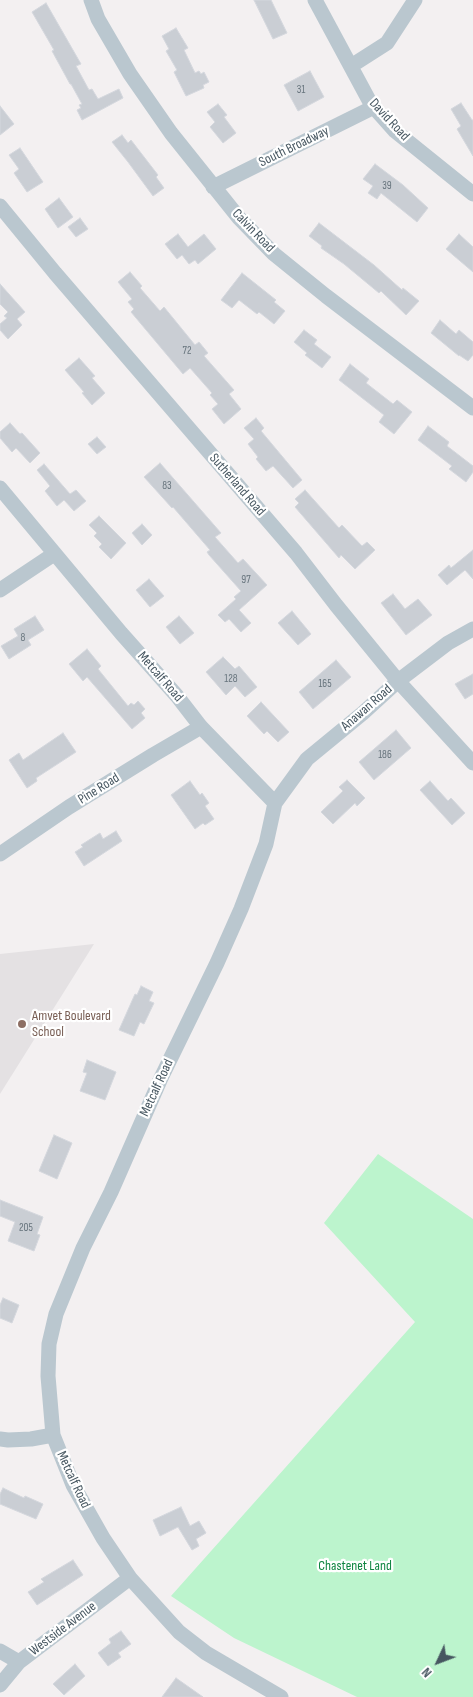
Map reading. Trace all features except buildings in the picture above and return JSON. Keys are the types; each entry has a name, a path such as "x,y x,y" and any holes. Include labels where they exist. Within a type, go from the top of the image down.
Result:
{"street":[{"name":"Calvin Road","path":"91,0 98,19 130,74 171,133 239,218 274,254 333,302 473,408"},
{"name":"David Road","path":"315,0 374,107 395,131 473,194"},
{"path":"351,66 387,43 415,0"},
{"name":"South Broadway","path":"213,187 374,107"},
{"name":"Sutherland Road","path":"0,206 55,273 296,553 336,606 398,681 473,763"},
{"name":"Metcalf Road","path":"0,488 121,633 177,696 201,727 275,803 266,844 241,909 111,1192 83,1248 56,1314 49,1344 48,1376 53,1435 73,1485 87,1512 130,1578 179,1632 206,1653 281,1697"},
{"path":"0,590 54,554"},
{"name":"Anawan Road","path":"275,803 307,759 356,719 398,681 448,643 473,629"},
{"name":"Pine Road","path":"0,854 69,807 201,727"},
{"path":"0,1439 31,1439 53,1435"},
{"name":"Westside Avenue","path":"0,1685 19,1662 130,1578"},
{"path":"0,1651 19,1662"}],"shaded area":[{"name":"Amvet Boulevard School","path":"94,944 0,1094 0,954"}],"green space":[{"name":"Chastenet Land","path":"378,1154 473,1219 473,1697 357,1697 234,1638 171,1596 415,1322 324,1223"}],"place":[{"name":"Amvet Boulevard School","path":"22,1024"}]}
